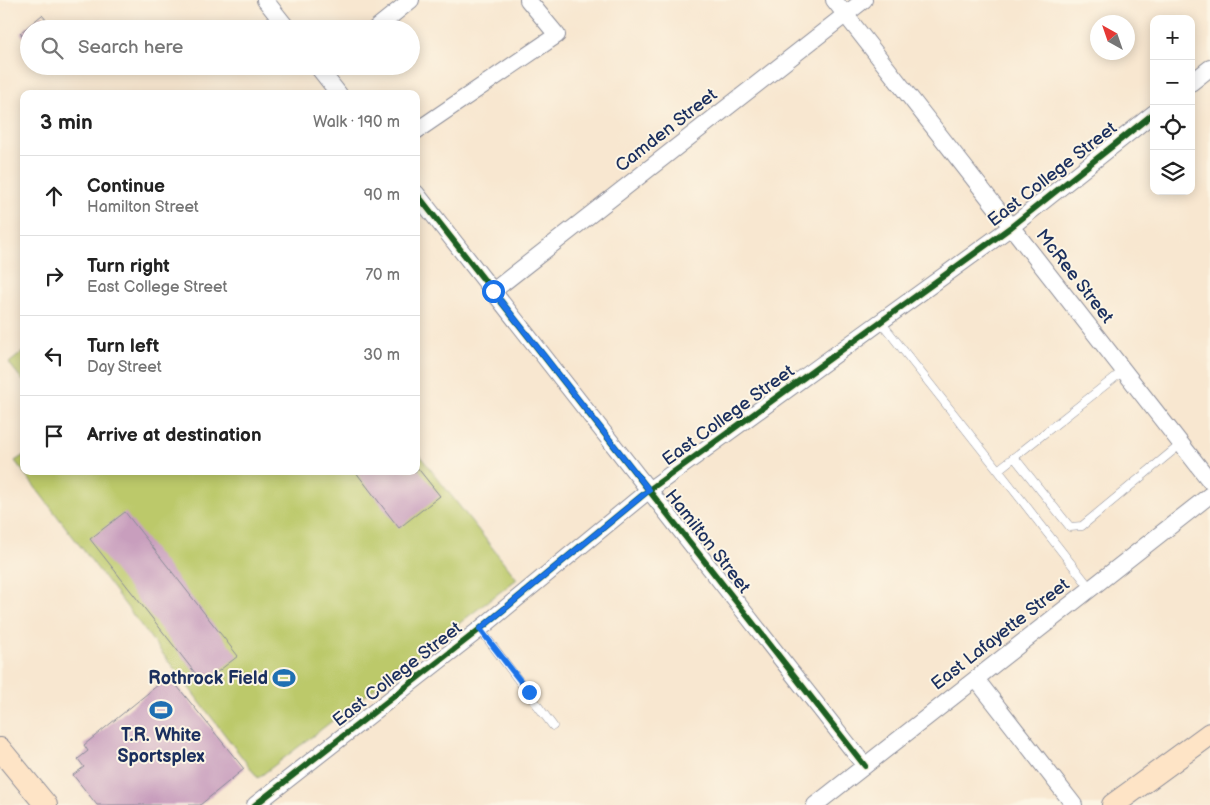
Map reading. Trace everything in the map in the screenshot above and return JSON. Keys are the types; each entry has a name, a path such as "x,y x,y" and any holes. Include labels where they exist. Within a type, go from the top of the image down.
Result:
{"main road":[{"path":"1113,805 1210,734"},
{"path":"0,749 46,805"}],"street":[{"path":"265,0 281,20"},
{"path":"386,20 411,0"},
{"path":"420,128 557,35 528,0"},
{"name":"McRee Street","path":"834,0 1210,481"},
{"name":"Camden Street","path":"493,291 864,0"},
{"path":"1195,80 1210,68"},
{"path":"326,75 336,90"},
{"name":"East College Street","path":"255,805 480,629 649,490 1011,226 1150,116"},
{"name":"Hamilton Street","path":"420,198 865,766"},
{"name":"East Lafayette Street","path":"815,805 1210,495"},
{"path":"976,679 1074,805"}],"lane":[{"path":"881,322 1091,589"},
{"path":"998,470 1123,371"},
{"path":"1014,457 1070,527 1082,526 1181,444"},
{"path":"480,629 553,726"}],"green space":[{"path":"20,354 20,377 9,363"},
{"name":"Rothrock Field","path":"420,456 517,579 258,778 26,475 420,475"},
{"name":"Rothrock Field","path":"20,458 20,468 15,461"}],"building":[{"path":"42,15 46,20 36,20"},
{"path":"420,471 440,496 399,528 358,475 420,475"},
{"path":"125,512 238,656 203,683 90,539"},
{"name":"T.R. White Sportsplex","path":"169,676 244,769 200,805 97,805 73,775 84,767 78,759 88,751 84,745"}],"cycle path":[{"path":"255,805 480,629 649,490 1011,227 1150,116"},
{"path":"420,198 865,766"}],"place":[{"name":"Rothrock Field","path":"284,678"},
{"name":"T.R. White Sportsplex","path":"161,710"}],"route":[{"path":"493,291 649,490 480,629 529,692"}]}
